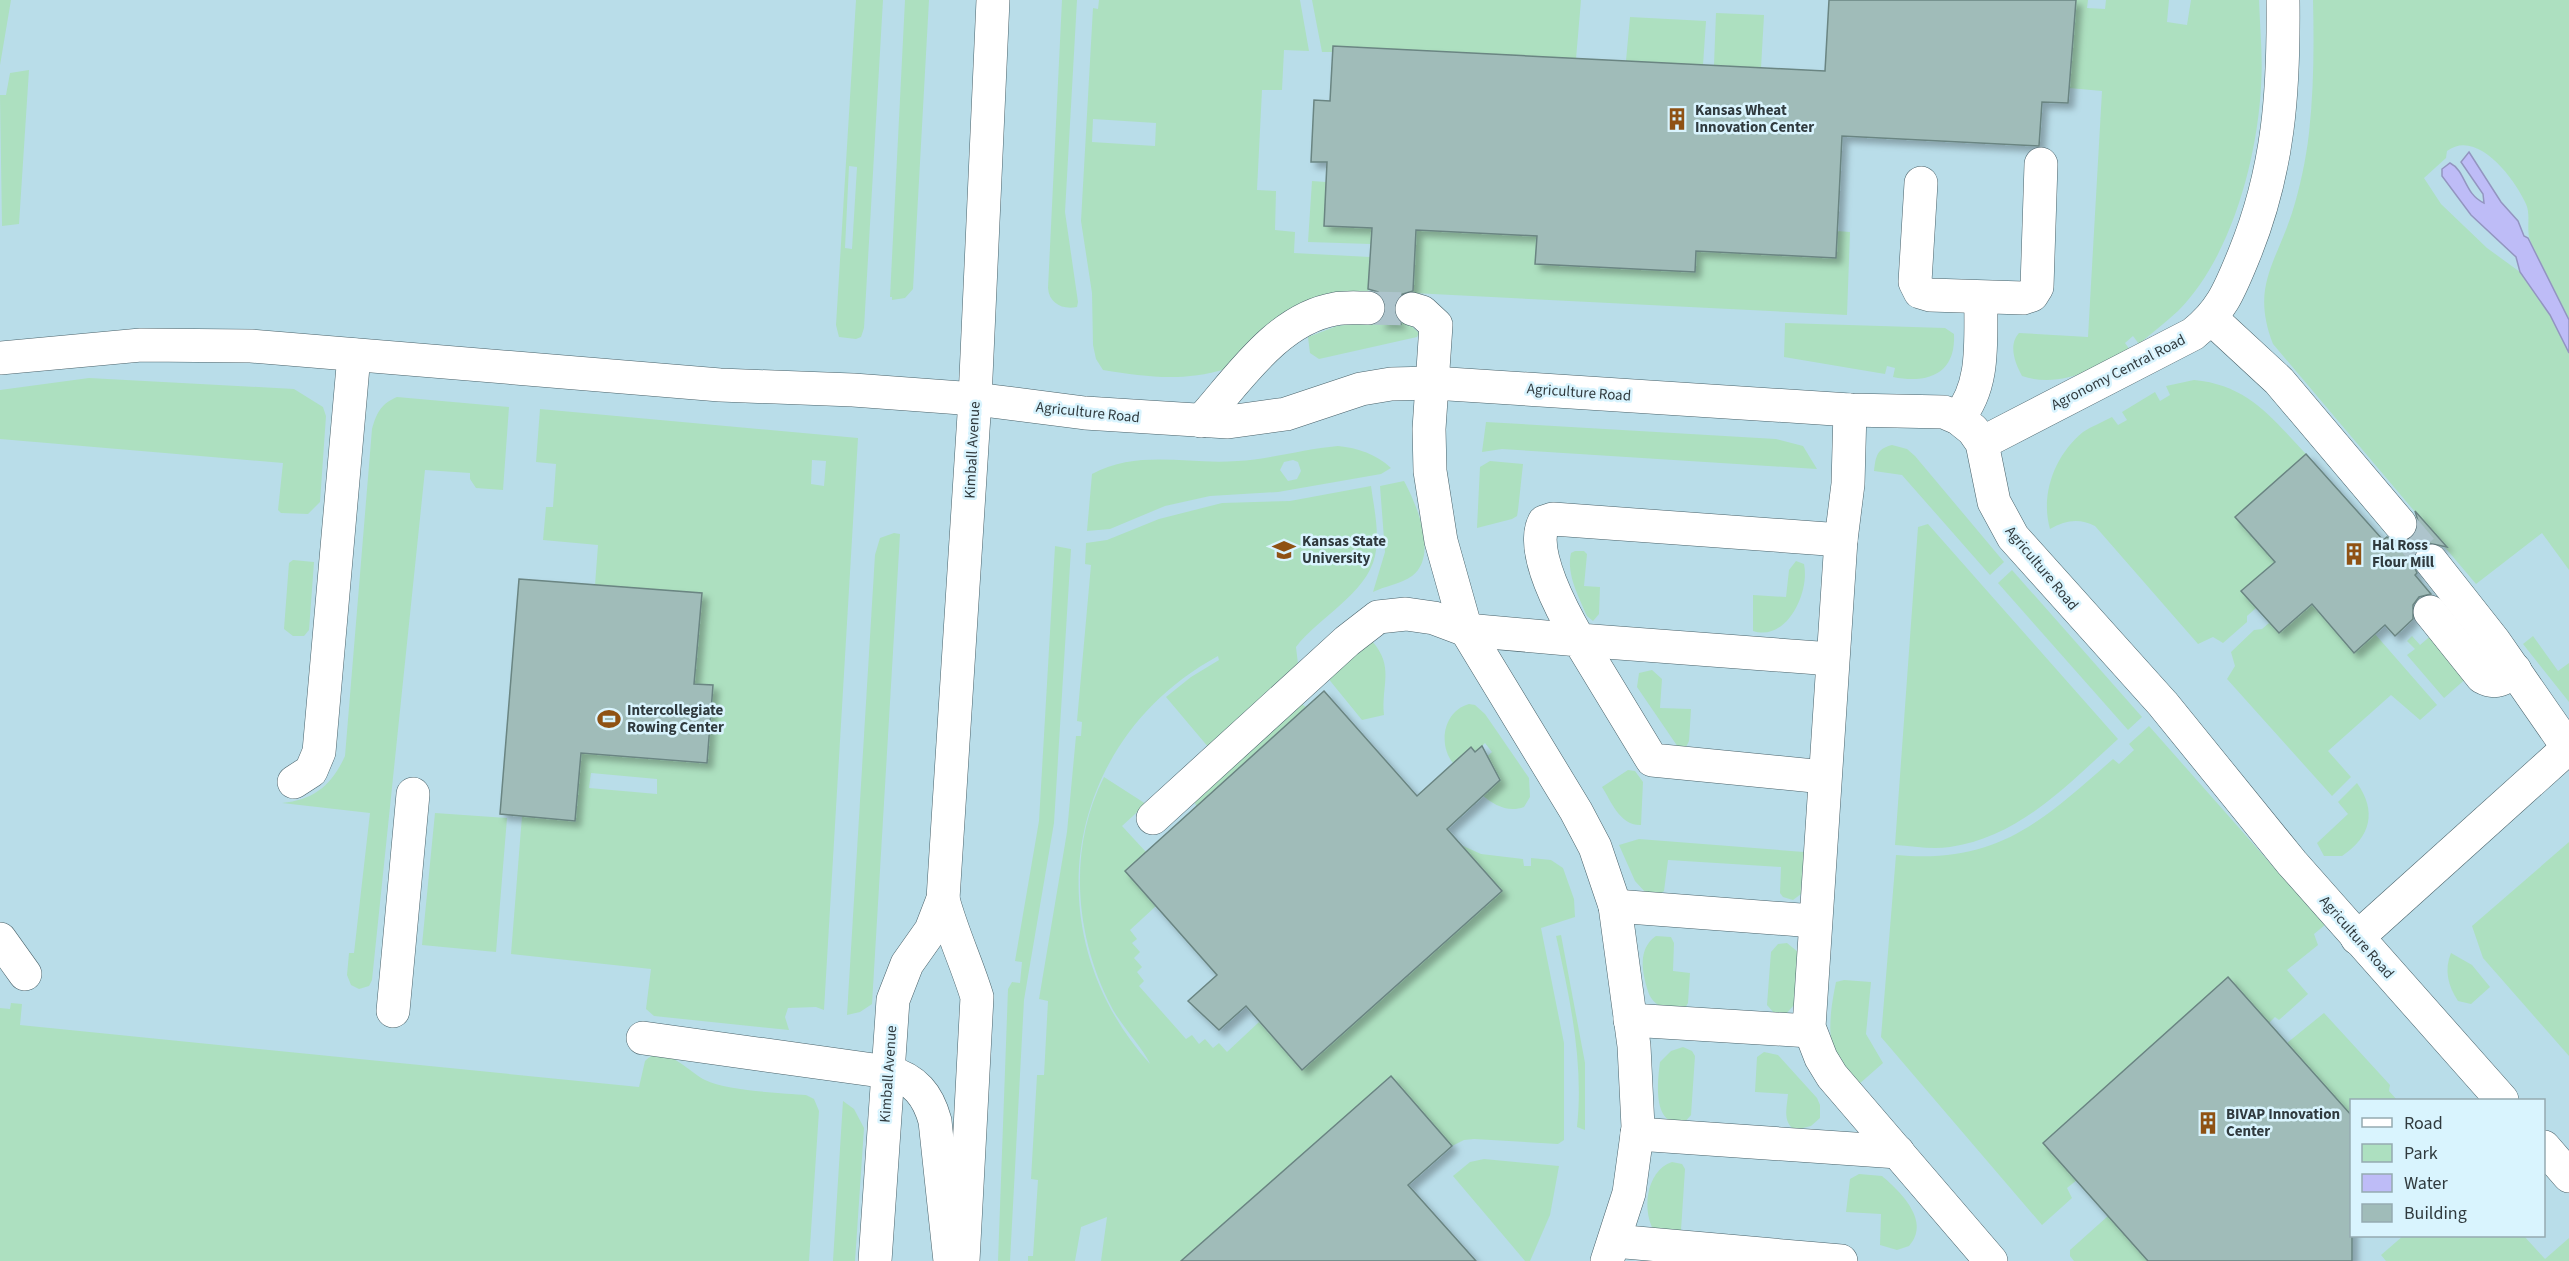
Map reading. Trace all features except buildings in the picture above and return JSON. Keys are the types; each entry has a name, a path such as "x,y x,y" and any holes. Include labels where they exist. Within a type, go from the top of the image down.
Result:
{"street":[{"name":"Kimball Avenue","path":"963,1261 977,997 966,961 951,932 943,899 975,399 993,0"},
{"name":"Agronomy Central Road","path":"1982,443 2025,418 2162,352 2212,320 2228,295 2262,208 2270,178 2279,133 2282,94 2283,0"},
{"path":"1921,183 1916,282 1920,292 1981,298 2022,298 2032,295 2037,287 2041,164"},
{"path":"1981,298 1979,366 1975,390 1969,405 1958,418 1973,430 1982,443"},
{"path":"1201,421 1277,338 1319,314 1336,309 1368,308"},
{"path":"1412,309 1422,312 1436,325 1429,429 1431,481 1441,541 1466,630 1595,847 1615,906 1630,1020 1637,1134 1629,1193 1611,1251 1840,1261"},
{"path":"2212,320 2279,381 2400,524"},
{"name":"Agriculture Road","path":"0,357 141,345 251,346 720,385 853,390 975,399 1085,413 1201,421 1256,420 1323,403 1361,389 1391,384 1433,383 1850,410 1944,412 1958,418"},
{"path":"294,782 311,771 319,752 354,355"},
{"path":"1850,410 1848,484 1841,540 1820,828 1822,845 1814,921 1809,1008 1810,1031 1821,1058 1832,1076 1990,1261"},
{"name":"Agriculture Road","path":"1982,443 1994,502 2013,537 2055,588 2163,704 2357,938 2500,1099"},
{"path":"1824,777 1652,760 1556,600 1548,576 1540,530 1544,522 1553,519 1841,540"},
{"path":"2357,938 2569,748 2515,670 2431,561"},
{"path":"2430,612 2482,676 2488,680 2502,680 2515,670"},
{"path":"1153,818 1339,649 1378,617 1406,614 1434,618 1466,630 1832,659"},
{"path":"393,1011 413,794"},
{"name":"Kimball Avenue","path":"875,1261 893,1000 908,963 931,930 943,899"},
{"path":"1615,906 1814,921"},
{"path":"0,939 25,974 0,971"},
{"path":"1630,1020 1810,1031"},
{"path":"643,1038 888,1072 902,1076 913,1083 930,1102 939,1144 950,1261"},
{"path":"1637,1134 1898,1152"},
{"path":"2545,1148 2569,1176"}],"shaded area":[{"name":"Kansas State University","path":"0,0 2569,0 2569,1261 0,1261"}],"green space":[{"path":"0,0 11,0 0,65"},
{"path":"856,0 883,0 864,328 861,337 856,339 839,337 836,325","holes":["849,166 857,167 852,249 845,248"]},
{"path":"905,0 929,0 913,289 905,298 892,300 890,297"},
{"path":"1062,0 1077,0 1065,212 1078,302 1077,307 1071,308 1057,304 1051,298 1048,288"},
{"path":"1099,0 1300,0 1309,51 1284,50 1282,90 1262,90 1257,190 1276,191 1275,230 1295,232 1294,253 1370,257 1368,301 1226,369 1179,377 1135,375 1103,370 1096,359 1093,345 1092,293 1081,221 1093,8 1098,9","holes":["1093,119 1156,123 1155,146 1092,142"]},
{"path":"1312,0 1581,0 1576,59 1333,46 1333,52 1322,52"},
{"path":"2076,0 2088,0 2087,8 2105,9 2106,0 2169,0 2167,22 2187,25 2191,0 2259,0 2261,87 2254,145 2238,206 2213,264 2197,289 2178,311 2139,344 2133,336 2125,343 2130,350 2078,375 2050,380 2036,379 2022,376 2017,365 2013,348 2019,333 2088,337 2102,91 2069,88"},
{"path":"2313,0 2569,0 2569,320 2534,250 2529,236 2526,204 2513,182 2494,160 2470,146 2459,146 2447,151 2446,158 2424,178 2441,204 2487,248 2520,272 2550,315 2569,353 2569,570 2542,533 2476,584 2273,344 2264,307 2265,291 2295,203 2306,153 2313,83"},
{"path":"1716,13 1764,15 1761,68 1714,65"},
{"path":"1630,17 1706,21 1703,65 1626,61"},
{"path":"29,70 19,224 2,226 0,95 6,95 10,73"},
{"path":"1312,181 1326,182 1324,226 1371,228 1371,244 1308,242"},
{"path":"1416,230 1537,236 1535,263 1695,272 1696,251 1835,258 1837,231 1850,232 1847,315 1413,293"},
{"path":"1378,321 1408,323 1419,333 1417,337 1319,359 1310,353 1308,337 1337,326"},
{"path":"1785,323 1945,328 1954,334 1953,348 1945,367 1937,373 1918,379 1906,379 1893,377 1895,368 1887,366 1885,374 1784,357"},
{"path":"89,378 294,389 323,407 326,416 320,502 308,514 281,513 278,510 283,463 0,439 0,390"},
{"path":"2194,380 2229,388 2244,396 2269,416 2306,454 2235,517 2275,562 2242,591 2256,608 2247,616 2247,622 2223,643 2213,637 2198,644 2095,526 2072,521 2050,529 2047,516 2052,476 2073,441 2083,432 2112,417 2118,425 2127,420 2122,412 2155,392 2160,401 2170,395 2166,386"},
{"path":"397,397 509,407 503,490 476,488 470,479 470,473 425,470 372,980 369,986 359,989 351,985 347,975 349,953 354,953 370,813 282,803 304,798 321,789 334,775 345,756 372,429 380,409"},
{"path":"540,409 858,438 824,1010 816,1007 788,1008 785,1017 789,1030 654,1016 646,1009 651,969 511,954 522,816 575,820 581,753 706,763 713,686 686,683 701,593 595,585 598,545 543,540 546,507 553,507 556,464 536,462","holes":["812,460 826,461 824,486 811,484","591,773 657,779 657,794 589,788"]},
{"path":"1486,422 1776,439 1803,446 1817,469 1502,449 1482,452"},
{"path":"1892,445 1907,449 1915,456 2004,562 1990,575 1902,475 1874,471 1880,451"},
{"path":"1338,446 1360,450 1373,455 1391,468 1381,474 1278,492 1210,496 1165,506 1110,529 1087,531 1092,474 1110,466 1146,460 1219,462 1250,460","holes":["1293,460 1298,462 1301,471 1297,479 1288,481 1280,470 1284,462"]},
{"path":"1490,461 1523,464 1517,516 1477,528 1480,467"},
{"path":"1404,481 1423,529 1424,556 1420,567 1412,576 1373,592 1385,552 1380,486"},
{"path":"1371,486 1377,539 1375,556 1370,569 1352,593 1296,647 1298,664 1209,748 1166,697 1191,677 1219,660 1218,656 1166,692 1126,737 1098,787 1094,801 1104,777 1146,804 1122,826 1146,852 1125,871 1156,906 1130,930 1137,939 1132,943 1140,952 1134,958 1142,967 1137,972 1144,981 1139,986 1186,1039 1192,1035 1199,1044 1205,1039 1213,1048 1219,1043 1227,1052 1259,1022 1302,1070 1502,891 1461,845 1481,854 1523,859 1524,866 1531,866 1531,858 1551,860 1563,868 1574,899 1575,917 1541,928 1564,1043 1564,1140 1558,1144 1474,1139 1464,1140 1452,1146 1390,1077 1181,1261 1101,1261 1107,1217 1081,1227 1075,1261 1028,1261 1028,1256 1033,1256 1038,1180 1031,1179 1037,1075 1044,1075 1048,1001 1039,999 1067,832 1076,736 1081,736 1082,722 1077,721 1091,565 1085,564 1086,543 1107,540 1159,519 1222,503 1290,501","holes":["1080,873 1083,921 1079,899","1083,925 1090,952 1112,1008 1150,1064 1113,1012 1089,957"]},
{"path":"1928,524 2118,739 2042,806 2021,820 1975,841 1936,848 1895,845 1918,527"},
{"path":"894,533 900,534 872,1004 860,1012 847,1015 875,555 880,538"},
{"path":"1055,546 1071,549 1054,823 1024,1000 1010,1261 998,1261 1008,989 1012,982 1020,983 1022,962 1015,961 1039,821"},
{"path":"1584,551 1587,554 1584,586 1600,587 1599,614 1593,621 1587,616 1572,577 1570,561 1571,553"},
{"path":"293,560 314,562 309,630 304,636 293,636 284,629 289,563"},
{"path":"1796,561 1804,564 1805,575 1794,612 1776,629 1765,632 1753,631 1753,595 1786,597 1789,570"},
{"path":"2012,570 2142,717 2128,730 1998,583"},
{"path":"2312,604 2354,652 2375,634 2437,705 2420,720 2391,695 2328,751 2351,777 2332,796 2227,679 2235,666 2231,652 2254,630 2262,629 2269,623 2279,633"},
{"path":"2434,633 2469,676 2444,698 2407,655 2415,649 2407,641 2412,636 2420,645"},
{"path":"2533,636 2558,671 2569,663 2569,702 2523,644"},
{"path":"1372,641 1379,650 1385,668 1384,715 1362,720 1327,677"},
{"path":"1652,670 1662,679 1660,708 1691,709 1689,741 1686,747 1678,747 1637,687 1639,673"},
{"path":"1302,704 1307,708 1197,807 1193,800"},
{"path":"1469,704 1475,705 1485,714 1529,778 1530,797 1524,807 1512,809 1502,807 1482,795 1479,764 1492,752 1485,743 1472,756 1453,763 1448,756 1445,738 1449,721 1460,708"},
{"path":"2149,726 2325,925 2314,934 2318,945 2287,970 2308,994 2279,1020 2275,1017 2269,1023 2228,977 2044,1142 2077,1180 2067,1188 2072,1198 2042,1225 1881,1037 1896,855 1932,856 1963,853 2016,834 2063,802 2113,759 2119,764 2134,750 2129,744"},
{"path":"1628,770 1635,771 1643,782 1641,825 1622,817 1602,787"},
{"path":"2357,783 2363,793 2369,813 2365,832 2352,849 2342,856 2324,856 2317,843 2348,814 2338,802"},
{"path":"435,813 507,818 496,952 422,945"},
{"path":"1639,839 1804,852 1801,894 1793,900 1783,897 1780,893 1781,867 1668,860 1664,891 1660,894 1646,893 1635,881 1619,845"},
{"path":"2569,842 2569,1056 2483,958 2472,926"},
{"path":"1561,935 1585,1063 1585,1130 1577,1127 1579,1079 1577,1055 1571,1007 1556,936"},
{"path":"1656,936 1671,937 1674,943 1673,971 1690,973 1688,1003 1684,1010 1659,1005 1649,994 1644,978 1643,962 1646,948"},
{"path":"1787,943 1798,952 1794,1005 1785,1015 1774,1013 1767,1005 1771,952 1778,944"},
{"path":"2451,953 2472,965 2490,987 2471,1004 2458,1001 2452,990 2448,978"},
{"path":"1844,980 1871,982 1866,1034 1883,1063 1858,1085 1837,1058 1832,1046 1831,1018 1836,982"},
{"path":"11,1003 22,1004 20,1025 639,1087 645,1061 660,1054 676,1060 705,1080 715,1084 754,1091 806,1095 814,1099 819,1111 809,1261 0,1261 0,1008 10,1009"},
{"path":"2324,1013 2390,1085 2389,1091 2396,1099 2350,1099 2350,1115 2287,1043"},
{"path":"1683,1047 1692,1051 1695,1056 1691,1115 1684,1123 1671,1121 1664,1116 1658,1093 1660,1062 1671,1051"},
{"path":"1764,1052 1778,1055 1817,1098 1820,1105 1820,1118 1811,1126 1795,1130 1788,1123 1786,1114 1788,1094 1755,1092 1757,1057"},
{"path":"843,1101 854,1109 864,1128 855,1261 833,1261"},
{"path":"1484,1159 1559,1166 1550,1215 1530,1261 1525,1261 1453,1176 1470,1162"},
{"path":"1672,1162 1682,1164 1685,1169 1681,1230 1680,1234 1656,1234 1648,1216 1648,1194 1656,1174"},
{"path":"1859,1174 1882,1176 1905,1199 1911,1208 1917,1227 1915,1237 1909,1246 1897,1250 1880,1245 1881,1214 1846,1212 1850,1179"},
{"path":"2108,1216 2149,1261 2074,1261 2070,1256 2070,1250"},
{"path":"2402,1237 2525,1237 2545,1259 2569,1238 2569,1261 2386,1261 2381,1255"}],"water":[{"path":"2469,152 2501,202 2518,221 2569,320 2569,353 2550,315 2520,272 2516,257 2471,215 2442,176 2442,169 2450,163 2459,171 2472,194 2484,203 2483,194 2461,162"}],"tunnel":[{"path":"1368,308 1412,309"},
{"path":"2400,524 2431,561"}],"place":[{"name":"Kansas Wheat Innovation Center","path":"1677,119"},
{"name":"Kansas State University","path":"1284,550"},
{"name":"Hal Ross Flour Mill","path":"2354,554"},
{"name":"Intercollegiate Rowing Center","path":"609,719"},
{"name":"BIVAP Innovation Center","path":"2208,1123"}]}
